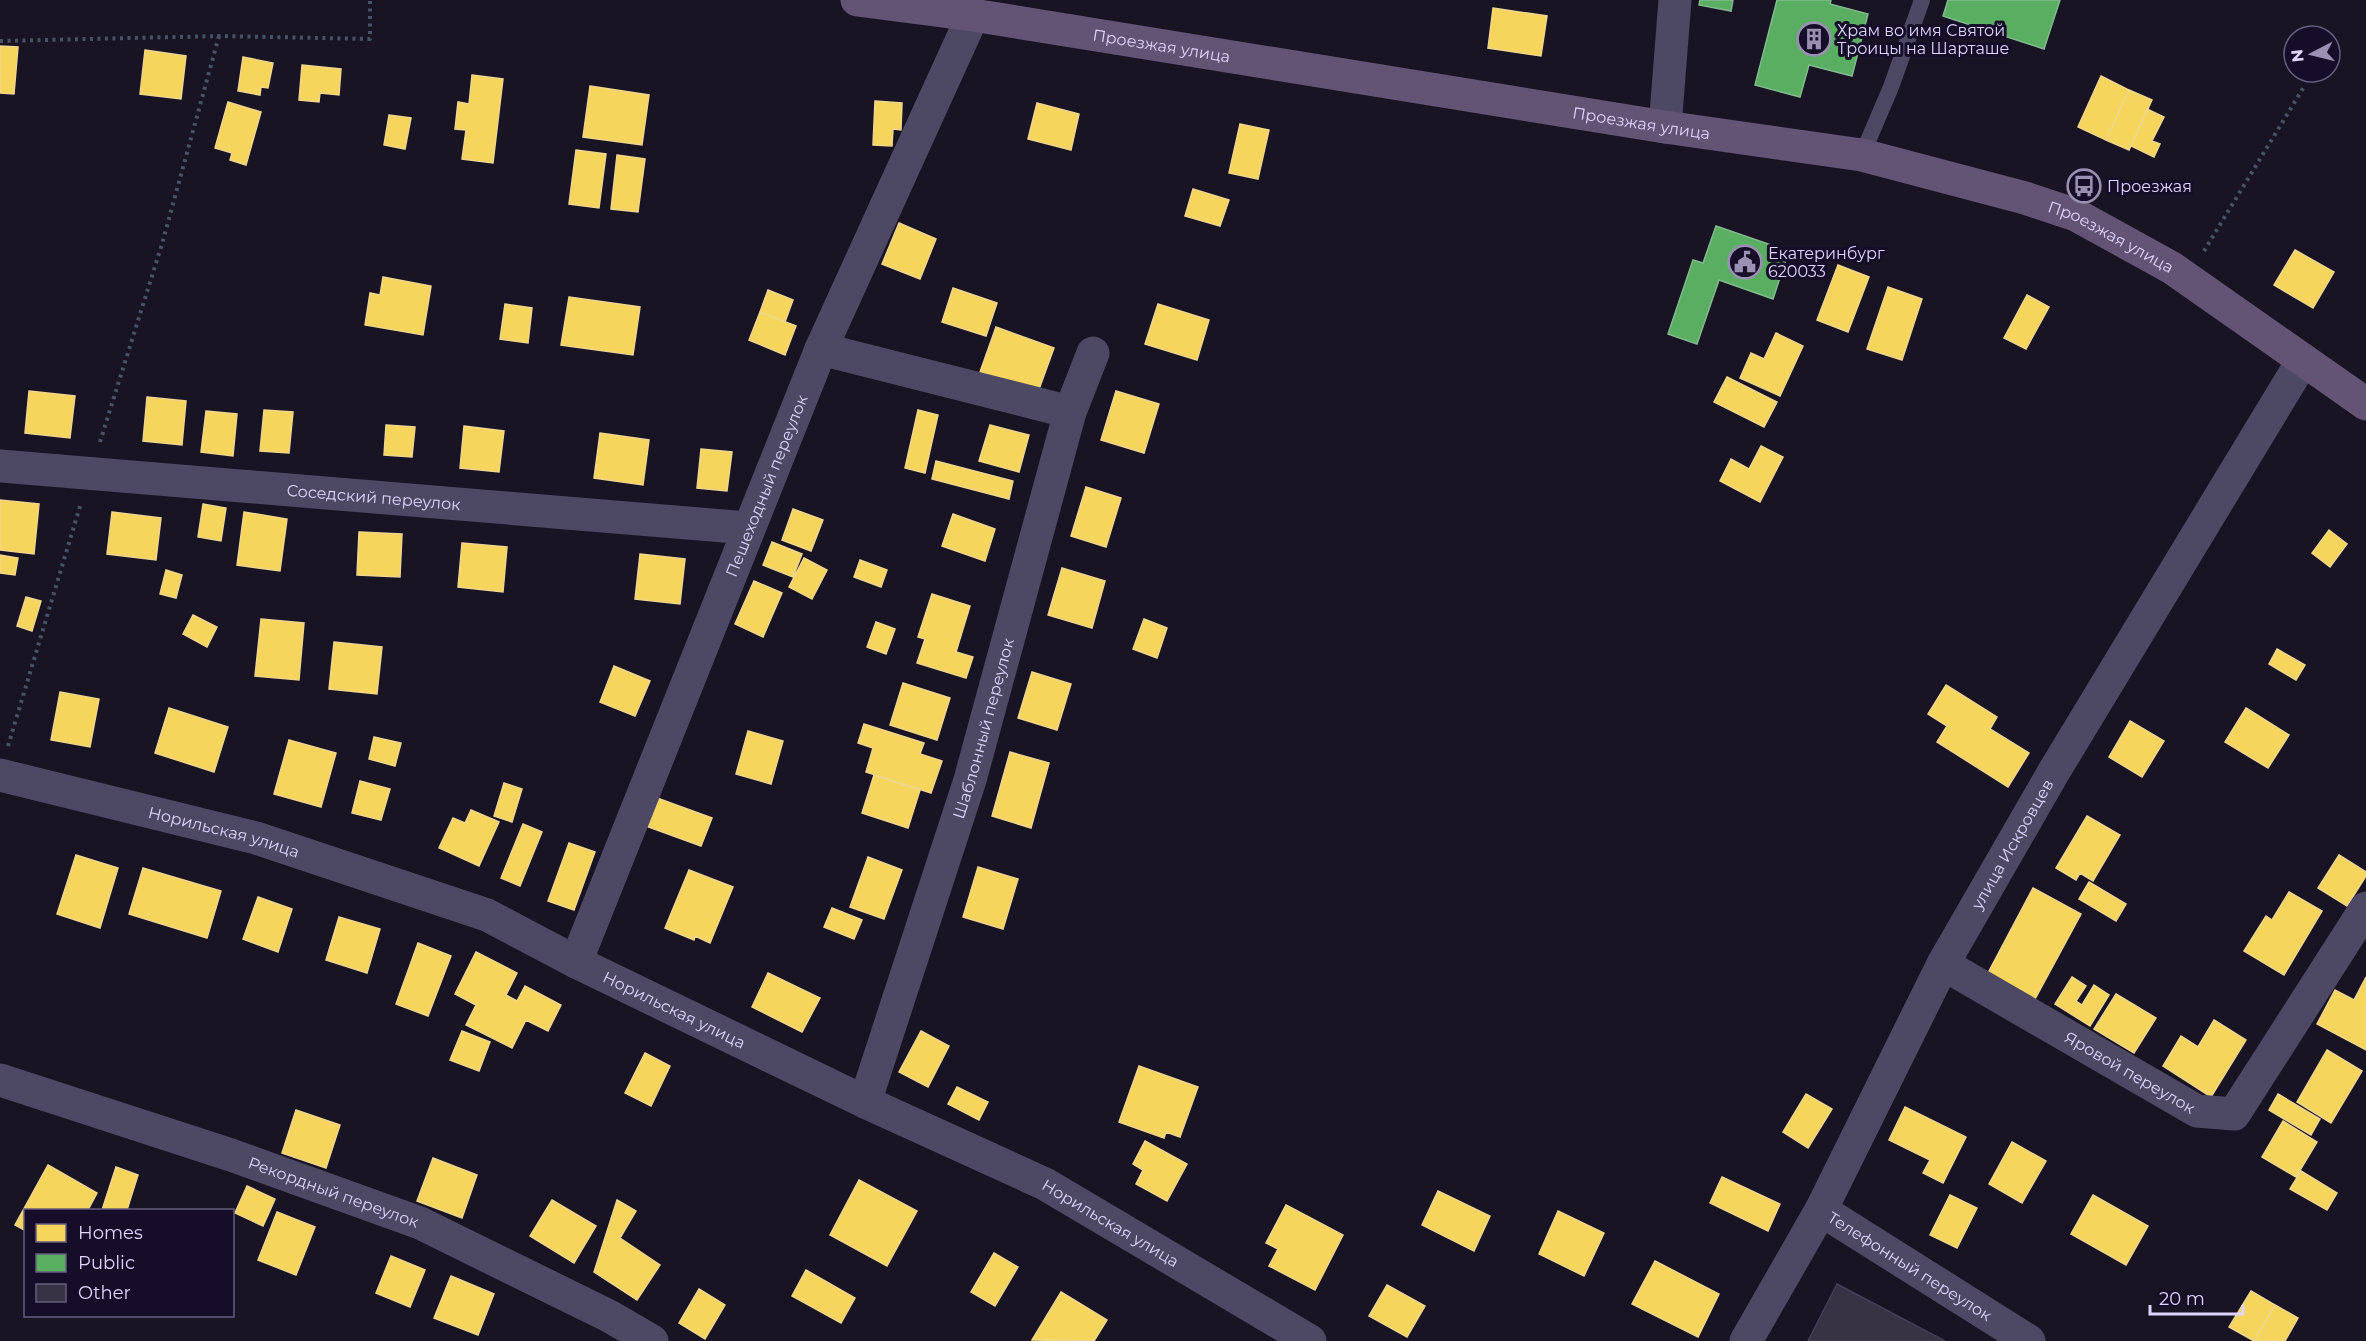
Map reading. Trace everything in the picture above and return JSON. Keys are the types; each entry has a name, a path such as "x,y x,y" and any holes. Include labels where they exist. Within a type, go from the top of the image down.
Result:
{"main road":[{"name":"Проезжая улица","path":"856,0 973,15 1665,127 1862,155 2025,198 2076,215 2172,268 2366,405"}],"street":[{"path":"1665,127 1675,0"},
{"name":"Пешеходный переулок","path":"576,962 821,349 973,15"},
{"path":"821,349 1070,412"},
{"name":"Шаблонный переулок","path":"865,1102 970,780 1070,412 1093,353"},
{"name":"улица Искровцев","path":"1746,1341 1821,1210 1943,964 2053,773 2303,360"},
{"name":"Соседский переулок","path":"0,466 748,528"},
{"name":"Норильская улица","path":"3,763 267,841 487,915 576,962 865,1102 1045,1184 1310,1341"},
{"name":"Яровой переулок","path":"1943,964 2197,1111 2234,1114 2366,909"},
{"name":"Рекордный переулок","path":"0,1080 231,1155 420,1223 609,1316 652,1341"},
{"name":"Телефонный переулок","path":"1821,1210 2029,1341"}],"lane":[{"path":"1862,155 1891,87 1922,0"}],"path":[{"path":"0,41 219,36 370,39 370,0"},
{"path":"3,763 90,472 162,244 219,36"},
{"path":"2199,259 2305,85"}],"building: Homes":[{"path":"1493,8 1547,16 1541,56 1488,48"},
{"path":"0,46 18,47 14,94 0,93"},
{"path":"145,50 186,56 181,99 140,94"},
{"path":"243,57 273,63 268,88 261,87 260,95 238,91"},
{"path":"302,65 341,69 339,95 320,93 319,102 299,100"},
{"path":"472,75 503,79 493,163 462,159 466,130 455,129 458,102 469,104"},
{"path":"2101,76 2129,90 2106,140 2078,127"},
{"path":"590,86 649,95 642,145 583,137"},
{"path":"2129,90 2152,100 2129,150 2106,140"},
{"path":"875,101 902,103 901,130 893,129 892,146 873,145"},
{"path":"228,102 261,112 246,165 230,160 232,153 215,148"},
{"path":"1037,103 1079,114 1071,150 1028,139"},
{"path":"2147,109 2164,117 2152,141 2160,144 2154,157 2131,146"},
{"path":"389,115 411,118 405,149 384,145"},
{"path":"1240,124 1269,130 1258,179 1229,173"},
{"path":"576,150 606,154 599,208 569,204"},
{"path":"617,155 645,159 638,212 611,209"},
{"path":"1193,189 1229,200 1220,226 1185,216"},
{"path":"899,223 936,239 920,279 882,264"},
{"path":"2295,250 2334,272 2313,308 2274,285"},
{"path":"1838,265 1869,277 1848,332 1817,320"},
{"path":"383,277 431,286 423,335 365,325 370,293 380,295"},
{"path":"1888,287 1922,299 1902,360 1867,349"},
{"path":"953,288 997,303 986,336 942,322"},
{"path":"768,290 793,300 785,322 760,312"},
{"path":"2027,295 2049,307 2026,349 2004,338"},
{"path":"569,297 640,307 633,355 561,345"},
{"path":"505,304 532,308 528,343 500,339"},
{"path":"1158,304 1209,320 1197,360 1145,344"},
{"path":"760,312 796,326 785,355 749,340"},
{"path":"996,327 1054,348 1038,392 980,372"},
{"path":"1776,333 1803,346 1780,396 1740,378 1751,353 1764,359"},
{"path":"1727,377 1777,402 1764,427 1714,402"},
{"path":"29,391 75,396 70,438 25,433"},
{"path":"1116,391 1159,404 1144,453 1101,440"},
{"path":"147,397 186,401 182,445 143,441"},
{"path":"264,410 293,412 289,453 260,451"},
{"path":"918,410 938,415 925,473 905,468"},
{"path":"206,411 237,414 233,456 201,452"},
{"path":"386,425 415,427 412,457 384,455"},
{"path":"990,425 1029,435 1019,472 979,461"},
{"path":"464,426 504,431 499,472 460,468"},
{"path":"600,433 649,440 643,485 594,478"},
{"path":"1761,446 1783,457 1760,502 1720,481 1731,459 1749,469"},
{"path":"701,449 732,452 727,491 697,488"},
{"path":"936,461 1013,481 1009,499 932,479"},
{"path":"1086,487 1121,498 1106,547 1071,536"},
{"path":"0,500 39,504 34,554 0,550"},
{"path":"203,504 226,508 221,541 198,537"},
{"path":"793,509 823,520 811,551 782,540"},
{"path":"112,512 161,518 156,560 107,554"},
{"path":"244,512 287,519 280,571 237,565"},
{"path":"953,514 995,529 985,561 942,546"},
{"path":"2329,530 2347,544 2330,567 2312,553"},
{"path":"359,532 402,534 400,577 357,575"},
{"path":"772,542 802,554 793,577 763,565"},
{"path":"462,543 507,547 503,592 458,587"},
{"path":"640,554 685,559 680,604 635,599"},
{"path":"0,555 18,558 15,575 0,573"},
{"path":"804,558 827,570 812,599 789,587"},
{"path":"860,560 887,570 881,587 854,577"},
{"path":"1062,568 1105,581 1092,628 1048,615"},
{"path":"166,570 182,575 176,598 160,594"},
{"path":"754,581 782,593 763,637 735,624"},
{"path":"932,594 970,606 956,652 973,657 966,678 917,663 925,639 918,637"},
{"path":"26,597 41,601 32,631 17,626"},
{"path":"193,615 217,627 207,647 183,634"},
{"path":"261,619 304,623 299,680 255,676"},
{"path":"1144,619 1167,628 1157,658 1133,649"},
{"path":"876,622 895,629 886,654 867,647"},
{"path":"334,642 382,647 377,694 329,689"},
{"path":"2277,649 2305,665 2296,680 2269,664"},
{"path":"614,666 650,681 635,716 600,702"},
{"path":"1032,672 1071,684 1057,730 1018,718"},
{"path":"903,683 950,698 937,740 890,725"},
{"path":"1946,685 1997,717 1990,729 2029,753 2008,787 1937,742 1947,726 1928,714"},
{"path":"60,692 99,699 90,747 51,740"},
{"path":"169,708 228,727 214,772 155,753"},
{"path":"2246,708 2289,735 2268,768 2225,742"},
{"path":"2130,721 2164,741 2142,777 2109,757"},
{"path":"864,724 924,743 920,754 942,761 931,793 866,772 873,748 858,743"},
{"path":"748,731 783,741 771,784 736,774"},
{"path":"374,737 401,743 395,766 369,759"},
{"path":"289,740 336,753 321,807 274,794"},
{"path":"1010,752 1049,763 1031,828 992,816"},
{"path":"874,775 920,790 908,828 862,813"},
{"path":"360,781 390,789 381,820 352,813"},
{"path":"504,783 522,789 512,822 494,816"},
{"path":"657,798 712,818 701,846 646,826"},
{"path":"471,810 499,822 479,866 439,848 453,818 465,823"},
{"path":"2087,816 2120,835 2093,881 2080,873 2076,880 2056,868"},
{"path":"523,824 542,832 520,886 501,878"},
{"path":"569,843 595,852 574,910 548,901"},
{"path":"76,855 118,868 100,928 57,914"},
{"path":"2339,855 2366,872 2366,876 2347,906 2318,888"},
{"path":"868,857 902,870 884,919 850,907"},
{"path":"978,867 1018,879 1003,929 963,917"},
{"path":"143,868 221,891 207,938 129,914"},
{"path":"689,870 733,887 710,943 695,936 694,940 665,928"},
{"path":"2089,882 2126,904 2116,921 2079,899"},
{"path":"2033,888 2081,914 2035,999 1988,973"},
{"path":"2289,892 2322,911 2284,975 2244,951 2266,916 2272,920"},
{"path":"258,897 292,909 278,952 243,939"},
{"path":"832,908 862,920 854,939 824,927"},
{"path":"339,917 380,929 367,973 326,960"},
{"path":"418,943 451,956 428,1016 396,1004"},
{"path":"476,952 517,973 506,995 517,1001 525,986 561,1005 548,1031 526,1020 512,1048 466,1025 476,1005 455,994"},
{"path":"768,973 820,998 802,1032 752,1007"},
{"path":"2072,977 2086,986 2076,1001 2082,1005 2094,985 2109,995 2090,1026 2055,1004"},
{"path":"2366,977 2366,1050 2317,1024 2335,990 2354,1000"},
{"path":"2116,994 2156,1018 2134,1053 2094,1029"},
{"path":"2214,1020 2246,1040 2211,1097 2163,1066 2181,1036 2198,1047"},
{"path":"462,1031 490,1042 479,1071 450,1060"},
{"path":"921,1031 949,1046 928,1087 899,1072"},
{"path":"2327,1050 2362,1071 2331,1123 2297,1102"},
{"path":"645,1053 670,1066 651,1106 625,1093"},
{"path":"1139,1066 1198,1087 1180,1137 1166,1132 1164,1138 1119,1122"},
{"path":"957,1087 988,1102 979,1120 948,1104"},
{"path":"1806,1094 1832,1109 1808,1148 1783,1132"},
{"path":"2278,1094 2320,1119 2311,1135 2269,1110"},
{"path":"1905,1107 1966,1137 1943,1183 1923,1173 1930,1160 1889,1140"},
{"path":"296,1110 340,1125 326,1168 282,1153"},
{"path":"2283,1121 2317,1142 2296,1177 2262,1157"},
{"path":"1145,1141 1187,1164 1167,1201 1136,1184 1143,1170 1133,1164"},
{"path":"2012,1142 2046,1161 2022,1203 1989,1184"},
{"path":"433,1158 477,1175 462,1218 417,1201"},
{"path":"48,1165 97,1193 89,1209 24,1209 24,1230 15,1225"},
{"path":"116,1167 138,1175 127,1209 102,1209"},
{"path":"2301,1171 2337,1193 2327,1210 2290,1189"},
{"path":"1722,1177 1780,1204 1768,1231 1710,1203"},
{"path":"859,1180 917,1211 887,1266 830,1235"},
{"path":"247,1186 275,1199 263,1226 235,1213"},
{"path":"1438,1191 1490,1216 1474,1251 1422,1225"},
{"path":"1950,1195 1977,1208 1957,1248 1930,1235"},
{"path":"2093,1195 2148,1226 2126,1265 2071,1234"},
{"path":"552,1200 596,1226 574,1263 530,1236"},
{"path":"617,1200 636,1211 620,1238 660,1265 637,1300 594,1272"},
{"path":"1286,1205 1343,1235 1315,1290 1269,1266 1278,1249 1266,1243"},
{"path":"1558,1211 1604,1233 1584,1276 1539,1254"},
{"path":"277,1212 315,1227 296,1275 258,1260"},
{"path":"994,1253 1018,1267 995,1306 971,1292"},
{"path":"391,1256 425,1270 410,1307 376,1293"},
{"path":"1655,1261 1719,1294 1698,1337 1632,1304"},
{"path":"806,1270 855,1298 841,1323 792,1296"},
{"path":"451,1276 494,1294 478,1335 434,1318"},
{"path":"1387,1285 1425,1306 1407,1337 1369,1316"},
{"path":"699,1289 725,1305 705,1339 679,1323"},
{"path":"2251,1291 2275,1305 2254,1341 2229,1327"},
{"path":"1061,1292 1107,1320 1094,1341 1032,1340"},
{"path":"2275,1305 2298,1318 2285,1341 2254,1341"}],"building: Public":[{"path":"1700,0 1733,0 1731,11 1699,5"},
{"name":"Храм во имя Святой Троицы на Шарташе","path":"1777,0 1831,0 1830,4 1868,14 1852,76 1809,65 1800,97 1755,85"},
{"path":"1948,0 2060,0 2044,49 1943,16"},
{"path":"1716,226 1789,251 1773,299 1719,280 1697,344 1668,334 1693,260 1703,263"}],"building: Other":[{"path":"1837,1284 1945,1341 1808,1341"}],"place":[{"name":"Храм во имя Святой Троицы на Шарташе","path":"1814,39"},
{"name":"Проезжая","path":"2084,186"},
{"name":"Екатеринбург 620033","path":"1745,262"}]}
